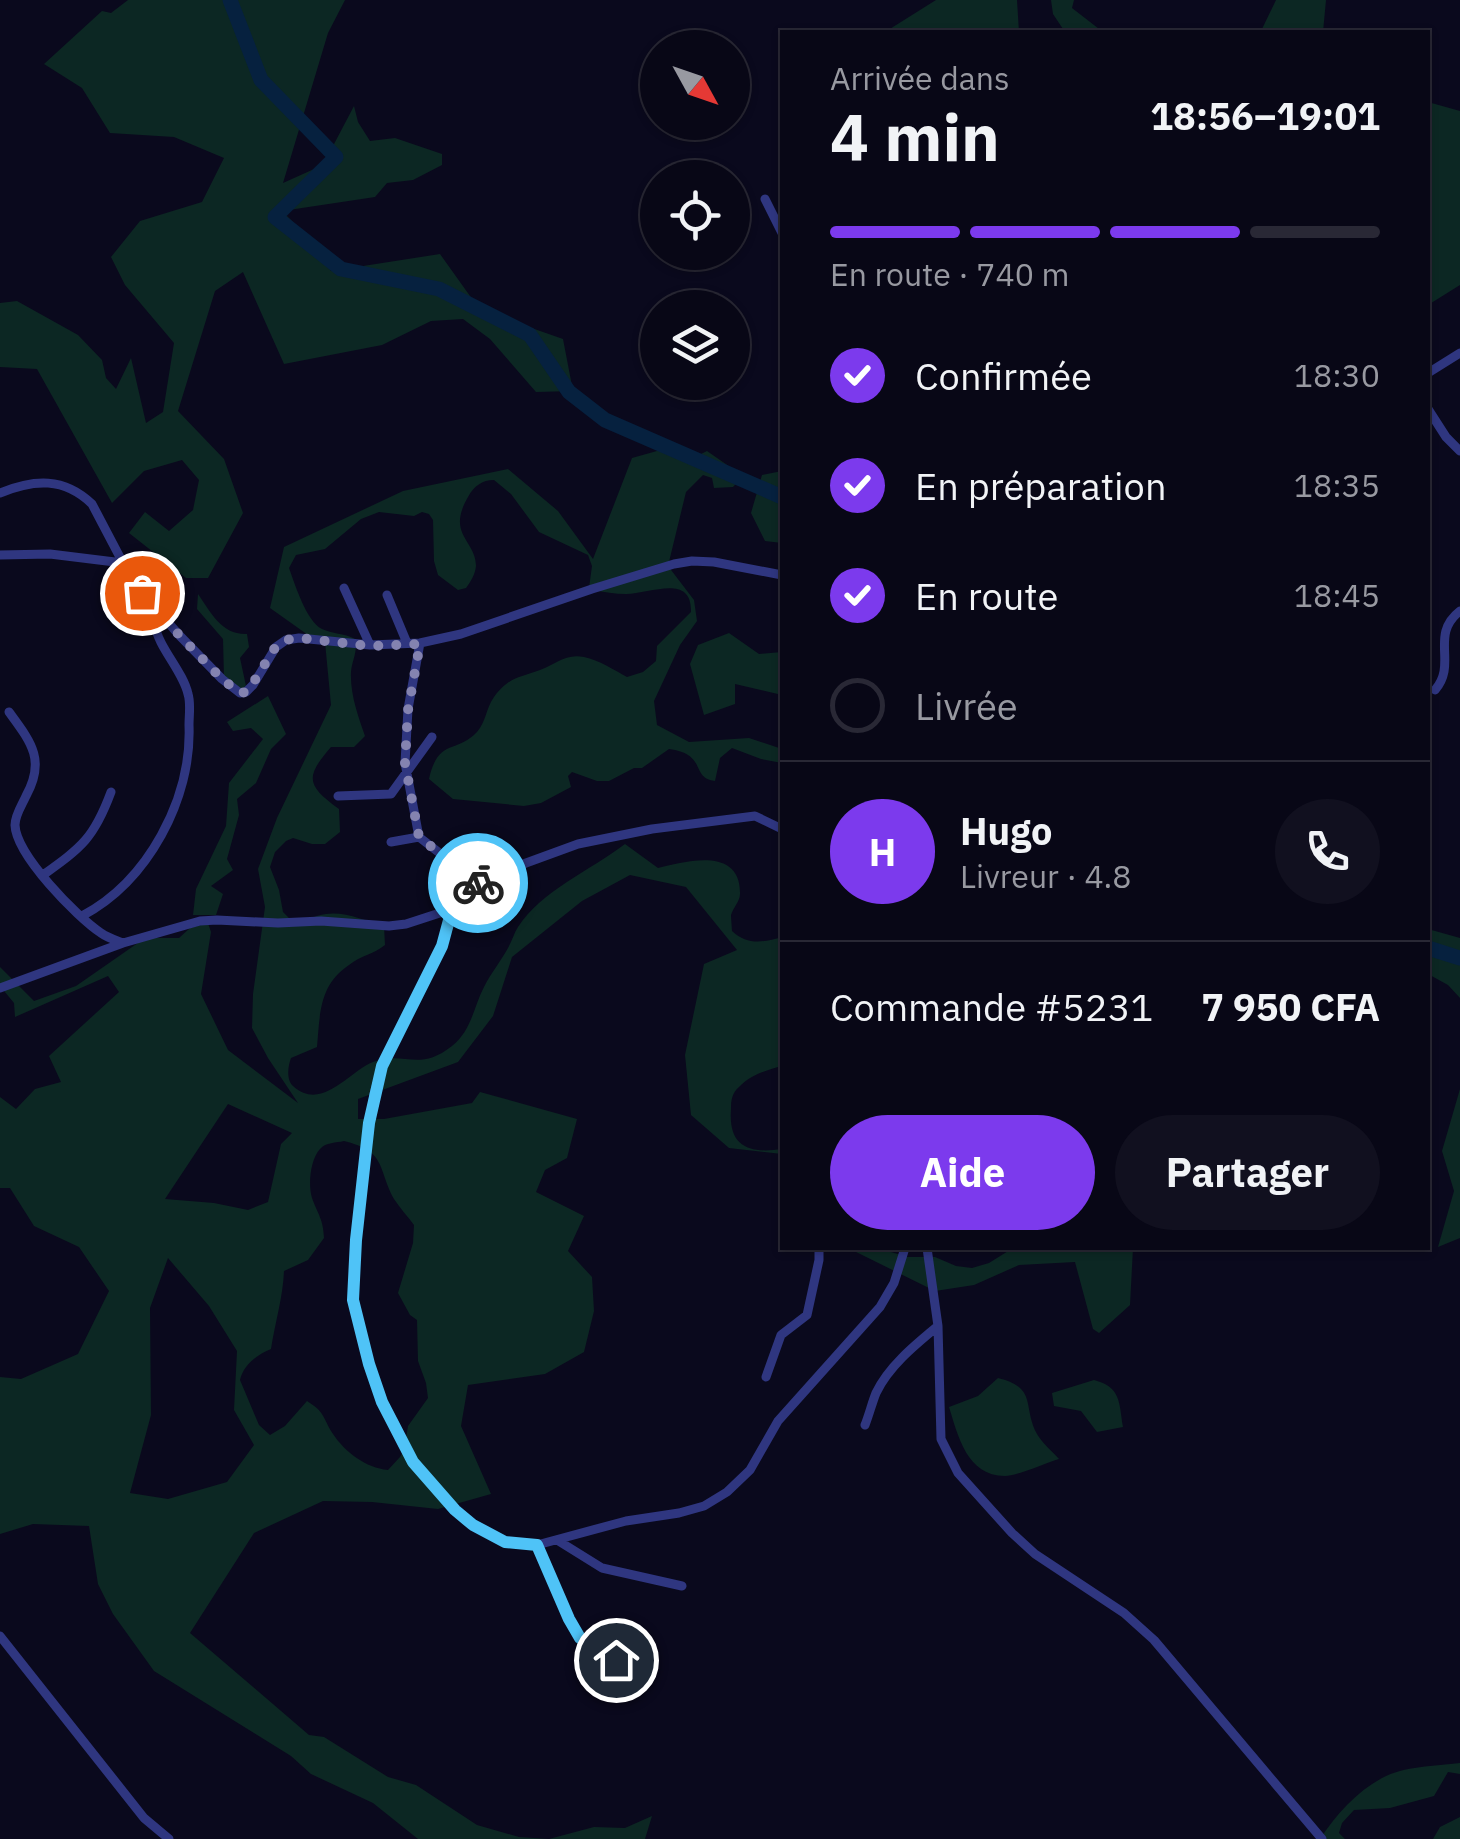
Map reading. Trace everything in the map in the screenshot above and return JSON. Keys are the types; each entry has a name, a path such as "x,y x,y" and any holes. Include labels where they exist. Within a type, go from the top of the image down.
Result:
{"street":[{"path":"765,200 780,229"},
{"path":"1430,372 1460,353"},
{"path":"1430,413 1460,451"},
{"path":"0,493 46,480 74,489 92,504 142,593 222,679 240,693 250,688 276,646 286,640 370,646 420,644 692,561 780,576"},
{"path":"0,556 50,554 123,564"},
{"path":"344,588 370,646"},
{"path":"387,595 407,644"},
{"path":"82,916 108,901 138,870 154,848 182,788 190,737 188,692 155,626 156,609"},
{"path":"1435,690 1444,680 1444,629 1460,611"},
{"path":"420,644 408,710 406,775 419,837 478,883"},
{"path":"9,712 35,754 34,781 10,822 23,850 82,916 105,936 123,943"},
{"path":"338,796 391,794 432,737"},
{"path":"43,875 84,844 96,829 110,792"},
{"path":"0,988 123,943 200,921 406,924 452,909 478,883 578,844 652,829 755,816 780,828"},
{"path":"391,842 419,837"},
{"path":"452,909 442,946 390,1049 374,1094 356,1240 353,1300 382,1402 413,1462 473,1525 505,1542 537,1545 626,1521 679,1513 704,1506 727,1492 750,1470 778,1421 880,1306 894,1282 904,1250"},
{"path":"766,1376 780,1335 807,1315 819,1250"},
{"path":"927,1250 938,1326 941,1439 958,1473 1035,1554 1124,1613 1154,1640 1322,1839"},
{"path":"865,1425 886,1377 938,1326"},
{"path":"557,1540 602,1568 682,1586"},
{"path":"537,1545 580,1638 616,1660"},
{"path":"0,1636 144,1818 169,1839"}],"green space":[{"path":"128,0 345,0 328,33 283,183 323,165 354,106 358,122 370,141 395,138 442,154 442,165 413,180 387,183 375,197 282,211 308,237 331,271 440,254 480,310 563,339 573,391 536,392 490,339 463,319 431,321 382,345 284,364 243,272 215,291 178,411 224,459 243,513 208,578 186,578 129,533 145,512 169,531 193,510 199,480 182,460 144,471 112,503 37,369 0,367 0,303 17,301 78,335 102,360 106,378 116,389 131,358 146,423 163,412 174,343 125,285 111,257 140,221 202,202 224,158 174,137 110,133 82,88 44,64 102,11 111,13"},
{"path":"936,0 1017,0 1019,30 888,30"},
{"path":"1051,0 1074,0 1072,8 1100,30 1064,30 1053,14"},
{"path":"1276,0 1326,0 1323,30 1262,29"},
{"path":"1430,103 1460,111 1460,285 1430,304"},
{"path":"664,449 685,462 707,451 743,476 733,487 714,488 712,478 703,475 686,492 668,566 694,600 697,621 680,645 654,701 657,725 689,742 749,738 780,748 780,763 732,748 720,758 715,781 707,779 689,756 669,749 642,768 609,781 572,772 568,776 571,787 541,803 524,806 453,799 429,779 437,757 477,732 494,697 510,681 572,656 595,660 627,677 643,672 656,661 657,646 691,612 685,593 677,589 626,594 589,588 592,566 588,555 539,532 511,494 494,480 476,487 462,510 461,529 476,566 466,588 458,590 438,575 433,520 422,512 414,516 379,512 361,519 325,549 296,555 289,568 316,625 355,639 352,688 365,736 354,747 331,747 313,773 315,787 339,809 340,832 325,844 293,838 286,841 275,852 270,867 283,912 294,923 326,914 348,915 384,926 385,945 353,962 326,991 317,1047 291,1058 288,1076 293,1086 314,1095 334,1088 373,1062 430,1058 452,1046 468,1026 480,995 528,914 553,892 625,844 658,868 710,860 732,869 740,894 731,915 732,931 750,941 780,937 780,1067 753,1076 737,1089 733,1094 731,1122 737,1140 743,1145 760,1150 780,1149 780,1154 729,1148 691,1115 685,1055 704,964 737,950 686,887 630,875 582,901 512,957 493,1016 458,1062 358,1099 358,1119 384,1119 472,1103 480,1092 577,1119 567,1158 545,1170 536,1192 584,1216 568,1251 592,1277 594,1311 584,1352 545,1374 468,1385 461,1426 491,1494 438,1509 323,1501 254,1533 190,1633 309,1735 324,1737 388,1777 416,1785 477,1825 519,1837 549,1839 418,1839 373,1803 311,1774 291,1756 154,1671 113,1614 98,1584 89,1526 33,1524 0,1534 0,1377 21,1379 78,1354 109,1291 79,1247 34,1226 10,1188 0,1188 0,1097 16,1109 35,1089 61,1082 49,1056 119,992 108,976 15,1017 14,1003 0,986 0,967 34,1001 76,986 145,938 179,938 190,928 208,923 211,932 201,994 228,1050 298,1103 252,1028 265,907 258,869 277,818 331,705 325,642 270,608 284,547 403,491 508,469 558,511 593,559 632,458","holes":["228,1104 292,1133 281,1144 268,1202 248,1210 165,1199","344,1141 374,1156 394,1199 414,1225 413,1243 398,1293 417,1320 418,1361 428,1398 408,1426 404,1450 388,1470 350,1453 321,1412 307,1401 285,1426 270,1435 259,1425 240,1380 252,1361 271,1349 284,1271 308,1260 324,1238 311,1193 311,1173 320,1149","168,1258 209,1306 237,1351 234,1410 254,1445 227,1482 168,1499 130,1493 151,1415 150,1308"]},
{"path":"780,471 780,543 765,541 751,513 762,475"},
{"path":"198,594 224,627 247,634 249,647 240,658 246,686 238,691 224,678 223,639 197,609"},
{"path":"729,633 759,654 780,652 780,695 735,684 735,704 704,715 690,664 698,645"},
{"path":"268,696 286,734 271,749 256,783 237,799 239,815 227,859 233,870 211,886 223,894 216,915 193,915 196,889 226,826 229,783 263,739 251,728 233,731 227,722"},
{"path":"1430,930 1460,938 1460,998 1448,985 1430,975"},
{"path":"1460,1089 1460,1238 1438,1247 1454,1191 1442,1151"},
{"path":"852,1250 935,1257 972,1268 1010,1250 1133,1250 1130,1305 1099,1333 1093,1329 1075,1262 1019,1265 974,1285 935,1291"},
{"path":"998,1378 1011,1382 1024,1393 1037,1434 1059,1459 1005,1476 992,1474 973,1462 949,1407 978,1396"},
{"path":"1094,1380 1114,1391 1123,1427 1097,1432 1081,1411 1054,1406 1052,1393"},
{"path":"1460,1763 1460,1774 1448,1772 1434,1796 1390,1808 1354,1810 1342,1823 1339,1833 1345,1839 1320,1839 1347,1805 1382,1778 1410,1769"},
{"path":"652,1816 645,1839 549,1839 594,1827 625,1828"},
{"path":"1460,1817 1460,1839 1433,1839 1440,1827"}],"waterway":[{"path":"230,0 261,80 336,157 275,217 341,269 439,289 530,335 569,392 605,420 780,496"},
{"path":"1430,949 1460,958"}],"way so far":[{"path":"142,593 222,679 240,693 250,688 276,646 286,640 370,646 420,644 408,710 405,763 419,837 478,883"}],"route":[{"path":"478,883 452,909 442,946 382,1066 369,1123 353,1300 382,1402 413,1462 473,1525 505,1542 537,1545 580,1638 616,1660"}]}
